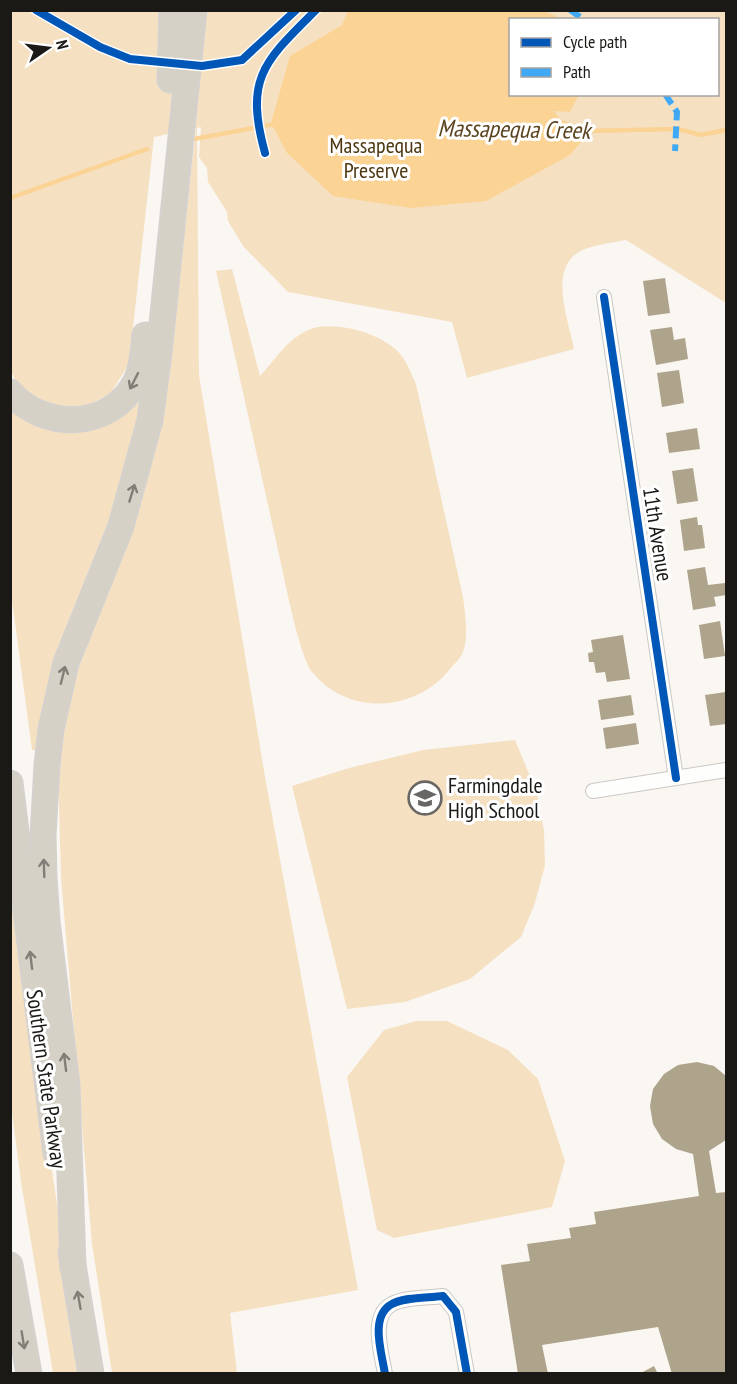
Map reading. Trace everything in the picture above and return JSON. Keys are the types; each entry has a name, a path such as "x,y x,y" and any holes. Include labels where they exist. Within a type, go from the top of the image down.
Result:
{"highway":[{"path":"10,392 28,410 39,415 74,420 98,415 109,409 128,392 136,381 145,331 172,52 172,10"},
{"path":"73,1267 68,1085 47,921 44,801 51,729 66,663 122,526 150,420 194,10"},
{"name":"Southern State Parkway","path":"10,783 52,1121 91,1374"},
{"path":"10,1265 28,1374"}],"street":[{"name":"11th Avenue","path":"604,297 676,778"},
{"path":"593,791 726,770"},
{"path":"385,1374 378,1330 383,1311 393,1303 443,1296 456,1312 467,1374"}],"green space":[{"name":"Massapequa Preserve","path":"10,11 726,11 726,303 626,240 594,246 577,253 569,261 564,272 563,298 574,349 467,378 452,322 288,292 243,246 228,221 227,212 208,182 207,168 199,157 201,127 197,128 199,375 264,771 358,1290 230,1313 237,1373 112,1373 92,1244 61,878 58,766 71,688 140,507 168,381 196,128 154,137 129,364 110,394 83,408 51,409 18,388 11,370"},
{"path":"232,269 260,376 286,346 299,335 317,327 330,326 359,331 386,342 404,359 416,384 463,597 466,632 465,645 459,659 435,684 419,694 400,701 381,704 362,702 344,696 327,686 308,665 290,606 216,271"},
{"path":"150,371 127,476 39,751 32,750 11,593 10,407 43,427 82,429"},
{"path":"515,740 537,793 544,831 545,865 535,903 521,937 470,979 405,1002 347,1009 292,786 349,768 423,750"},
{"path":"10,842 47,1137 82,1373 53,1373 21,1182 10,1097"},
{"path":"416,1021 447,1021 508,1050 538,1079 565,1161 552,1207 394,1238 377,1230 347,1077 384,1030"}],"water":[{"path":"542,10 559,18 509,18 509,96 578,96 570,112 554,111 560,119 590,131 570,155 486,201 411,208 333,196 287,153 271,123 290,56 342,25 348,11"}],"building":[{"path":"665,278 670,313 648,316 643,281"},
{"path":"672,327 674,340 685,338 688,359 656,365 650,330"},
{"path":"679,370 684,403 662,407 657,373"},
{"path":"697,428 700,449 669,453 666,433"},
{"path":"693,468 698,501 677,504 672,471"},
{"path":"697,517 698,525 702,525 705,548 684,551 680,520"},
{"path":"705,567 708,585 725,583 726,595 714,597 716,606 693,610 687,570"},
{"path":"720,621 725,656 704,659 699,625"},
{"path":"623,635 630,679 607,682 605,672 596,673 594,662 589,662 588,653 593,652 591,640"},
{"path":"726,692 726,724 710,726 705,695"},
{"path":"631,695 634,715 601,720 598,700"},
{"path":"636,723 639,744 606,749 603,728"},
{"path":"697,1062 714,1066 726,1076 726,1140 709,1151 716,1193 726,1192 726,1374 672,1374 658,1327 542,1345 548,1374 518,1374 501,1265 530,1261 527,1244 571,1238 569,1228 596,1224 594,1212 699,1196 693,1154 676,1149 662,1139 653,1124 650,1106 653,1089 664,1074 678,1065"},
{"path":"654,1366 658,1374 639,1374"}],"waterway":[{"name":"Massapequa Creek","path":"194,139 275,124"},
{"name":"Massapequa Creek","path":"586,131 678,129 701,135 726,130"},
{"name":"Massapequa Creek","path":"10,198 147,149"}],"marked path":[{"path":"570,10 582,18"},
{"path":"666,96 677,112 675,151"}],"cycle path":[{"path":"36,10 100,47 130,59 202,66 242,60 296,10"},
{"path":"265,153 259,127 258,88 272,58 316,10"},
{"path":"604,297 676,778"},
{"path":"385,1374 379,1336 381,1317 385,1310 392,1304 403,1300 443,1296 456,1312 467,1374"}],"place":[{"name":"Farmingdale High School","path":"425,798"}]}
